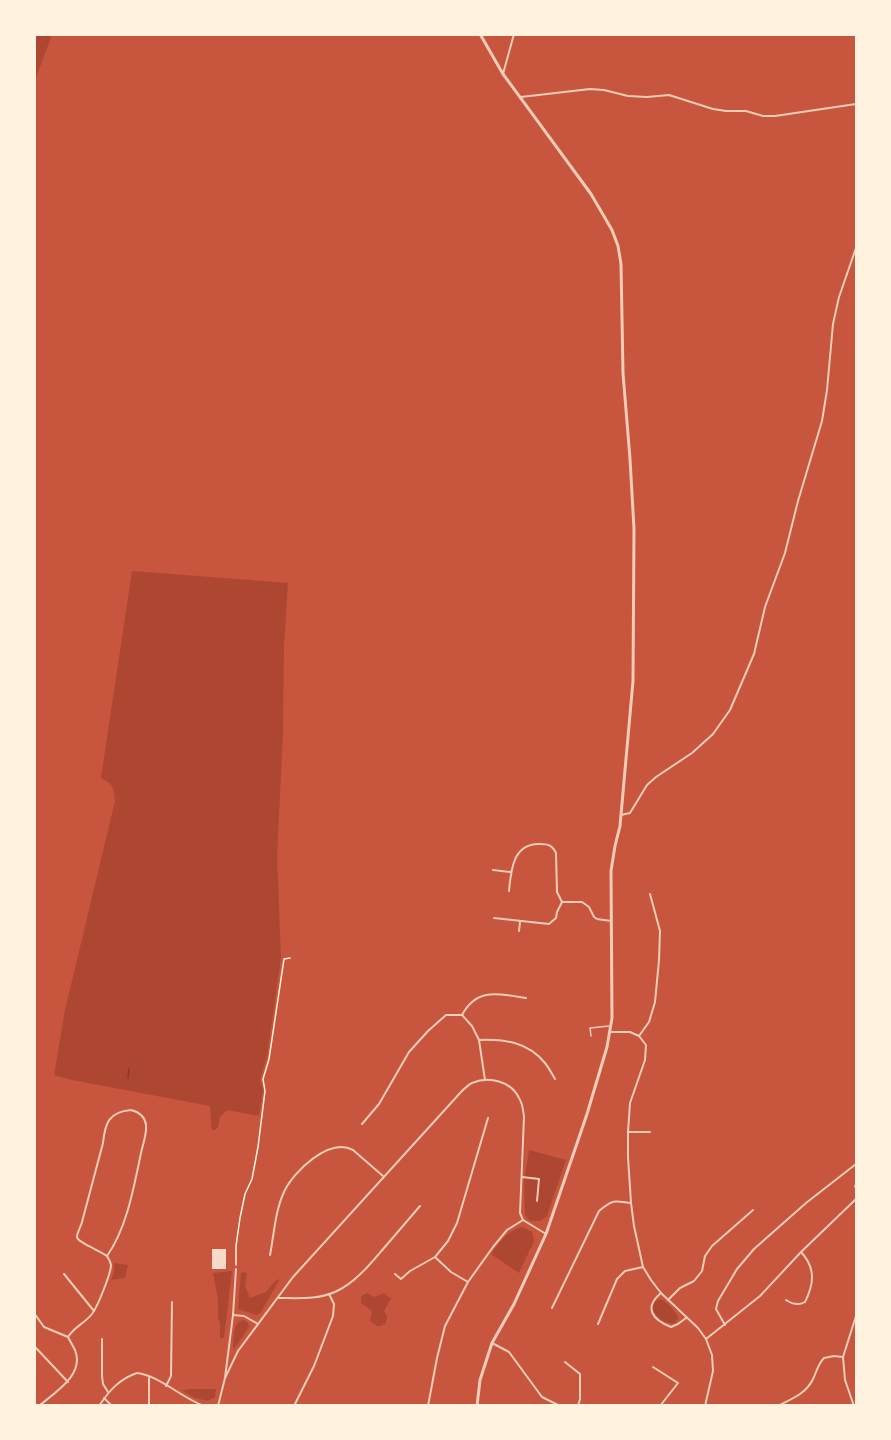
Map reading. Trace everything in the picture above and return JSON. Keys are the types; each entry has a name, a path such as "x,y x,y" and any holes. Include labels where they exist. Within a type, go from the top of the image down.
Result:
{"street":[{"path":"477,1406 480,1380 492,1343 514,1304 546,1234 590,1107 607,1047 612,1018 611,871 620,826 633,681 634,529 623,373 618,246 612,230 591,194 503,74 480,34"},
{"path":"503,74 514,34"},
{"path":"521,97 590,89 604,90 628,96 669,96 712,109 741,111 763,116 856,104"},
{"path":"621,815 630,813 647,785 656,777 692,753 713,734 730,710 754,654 765,607 785,553 822,421 833,324 839,297 856,248"},
{"path":"509,891 514,861 527,846 535,844 551,846 556,853 557,892 562,902"},
{"path":"493,870 511,872"},
{"path":"639,1036 649,1022 656,1002 660,931 650,894"},
{"path":"562,902 582,902 589,907 597,919 611,921"},
{"path":"494,918 549,924 554,922 562,902"},
{"path":"519,931 520,921"},
{"path":"462,1016 467,1007 479,996 493,993 526,998"},
{"path":"362,1124 379,1104 409,1052 428,1031 446,1016 462,1016 472,1026 479,1040 485,1080"},
{"path":"609,1032 630,1032 639,1036 646,1046 645,1060 630,1103 628,1157 631,1203 643,1267 661,1293 698,1328 706,1339 712,1355 712,1371 705,1406"},
{"path":"479,1040 504,1040 528,1048 546,1063 555,1079"},
{"path":"225,1378 234,1357 293,1277 383,1176 471,1084 495,1080 506,1084 519,1096 523,1105 524,1117 520,1213 523,1220 546,1234"},
{"path":"68,1337 94,1311 110,1270 111,1263 107,1256 82,1243 77,1234 109,1120 117,1113 130,1110 144,1117 146,1132 122,1227 107,1256"},
{"path":"395,1274 404,1278 410,1271 435,1257 448,1241 457,1223 489,1118"},
{"path":"628,1132 650,1132"},
{"path":"270,1255 284,1191 298,1172 315,1157 331,1149 348,1147 383,1176"},
{"path":"725,1325 717,1309 718,1301 737,1269 754,1249 806,1203 856,1164"},
{"path":"522,1177 539,1179 537,1201"},
{"path":"706,1339 760,1296 856,1198"},
{"path":"552,1308 599,1211 610,1202 631,1203"},
{"path":"278,1298 301,1299 329,1294 350,1284 420,1206"},
{"path":"668,1300 680,1288 694,1281 702,1271 705,1256 712,1246 753,1210"},
{"path":"428,1406 445,1326 468,1282 493,1247 507,1230 523,1220"},
{"path":"786,1300 793,1304 801,1304 806,1302 809,1296 812,1268 810,1261 801,1252"},
{"path":"435,1257 451,1272 468,1282"},
{"path":"598,1324 617,1279 625,1272 643,1267"},
{"path":"218,1406 225,1378 236,1269"},
{"path":"64,1274 94,1311"},
{"path":"661,1293 652,1302 653,1315 661,1323 671,1327 686,1318"},
{"path":"294,1406 313,1368 331,1322 334,1304 329,1294"},
{"path":"166,1386 171,1376 172,1302"},
{"path":"34,1313 44,1327 68,1337 76,1351 77,1361 74,1374 68,1382 39,1406"},
{"path":"233,1315 244,1316 258,1324"},
{"path":"854,1406 844,1380 843,1357 856,1316"},
{"path":"102,1339 102,1377 108,1392"},
{"path":"492,1343 509,1352 542,1397 560,1406"},
{"path":"36,1348 68,1382"},
{"path":"778,1406 795,1398 809,1386 824,1358 843,1357"},
{"path":"565,1362 580,1374 578,1406"},
{"path":"653,1367 678,1383 660,1406"},
{"path":"99,1406 108,1392 118,1383 133,1374 141,1374 204,1406"},
{"path":"149,1377 149,1406"},
{"path":"104,1398 112,1406"}],"lane":[{"path":"590,1023 591,1035"},
{"path":"590,1028 610,1026"}],"path":[{"path":"236,1269 240,1218 245,1194 252,1179 266,1091 263,1079 269,1059 284,959 290,958"}],"shaded area":[{"path":"34,35 52,35 35,80"},
{"path":"132,571 288,583 277,856 281,958 267,1056 260,1080 263,1089 259,1116 227,1110 220,1117 215,1130 212,1130 211,1126 210,1106 54,1075 65,1010 115,801 112,786 101,778"},
{"path":"529,1150 566,1160 547,1216 540,1221 530,1221 525,1215 524,1182"},
{"path":"522,1227 532,1232 534,1241 519,1273 491,1254 508,1234"},
{"path":"114,1263 128,1265 125,1278 111,1280"},
{"path":"232,1271 224,1338 220,1338 218,1299 213,1273"},
{"path":"241,1272 247,1273 245,1286 250,1298 266,1292 275,1281 280,1279 257,1315 238,1309"},
{"path":"367,1293 374,1297 384,1293 391,1298 384,1311 387,1316 386,1323 381,1326 370,1321 372,1311 361,1303 361,1296"},
{"path":"660,1299 675,1312 678,1318 675,1323 664,1321 653,1310 655,1302"},
{"path":"244,1320 249,1327 234,1349 237,1324"},
{"path":"216,1389 215,1397 208,1401 195,1398 183,1391"}],"building":[{"path":"212,1249 226,1249 226,1269 212,1269"}],"waterway":[{"path":"128,1078 129,1069"}]}
